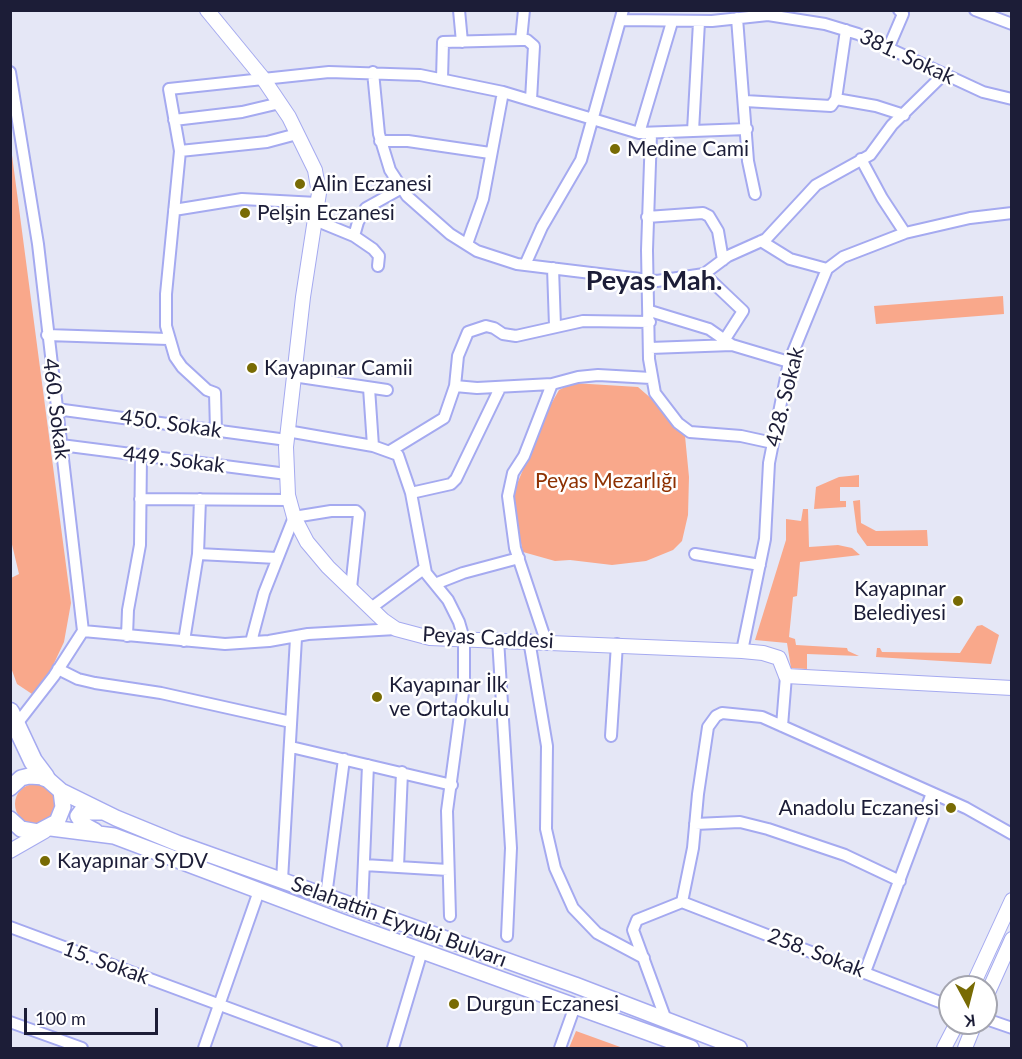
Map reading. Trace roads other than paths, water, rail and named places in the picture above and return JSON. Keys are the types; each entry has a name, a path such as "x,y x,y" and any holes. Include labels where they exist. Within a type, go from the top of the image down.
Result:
{"highway":[{"path":"10,753 18,747 16,724"},
{"path":"16,724 33,761 45,777"}],"main road":[{"path":"10,789 21,778 45,777"},
{"name":"Selahattin Eyyubi Bulvarı","path":"45,777 61,791 104,813 177,843 362,908 739,1048"},
{"path":"48,829 61,815 63,799 61,791"},
{"path":"97,833 84,825 78,816 87,811 104,813"},
{"name":"Selahattin Eyyubi Bulvarı","path":"10,819 21,829 30,832 48,829 114,836 575,1006 661,1044 691,1048"}],"street":[{"name":"Peyas Caddesi","path":"207,10 262,77 280,103 315,170 319,193 293,376 287,436 287,474 294,517 308,542 328,567 396,629 430,638 529,640 763,652 779,658 786,676"},
{"path":"459,10 462,42"},
{"path":"521,40 524,10"},
{"path":"888,49 903,14 899,10"},
{"path":"975,10 1011,24"},
{"name":"381. Sokak","path":"623,15 643,15 672,22 699,22 716,16 737,18 756,13 791,18 846,30 983,92 1011,99"},
{"path":"525,265 542,227 574,174 623,15"},
{"path":"737,18 748,161 755,194"},
{"path":"672,22 645,134 651,378 655,393 678,423 690,432 741,436 773,443"},
{"path":"693,131 699,22"},
{"path":"745,101 831,106 836,99 846,30"},
{"path":"442,79 443,42 527,40 534,46 531,100"},
{"name":"460. Sokak","path":"10,72 38,244 83,631"},
{"path":"216,430 214,393 207,390 182,367 168,339 166,294 180,151 169,89 262,77 329,72 373,72 442,79 503,92 645,134 747,129"},
{"path":"373,72 380,141 390,170 402,188 426,214 467,244 499,259 525,265 648,280 704,274 723,260 766,239 816,185 870,155 892,125 944,74"},
{"path":"467,244 483,200 503,92"},
{"path":"836,99 868,104 904,114"},
{"path":"174,120 242,112 280,103"},
{"path":"180,151 267,142 297,134"},
{"path":"380,141 408,141 490,153"},
{"path":"861,159 882,198 905,233"},
{"path":"354,236 358,222 366,208 402,188"},
{"path":"174,210 242,200 317,203"},
{"path":"647,217 703,213 709,216 718,231 723,260"},
{"path":"761,241 790,259 827,269 843,257 905,233 970,218 1011,213"},
{"path":"315,220 354,236 379,256 378,266"},
{"path":"553,268 555,326"},
{"name":"428. Sokak","path":"742,651 765,539 769,463 789,362 827,269"},
{"path":"704,274 743,311 728,342"},
{"path":"450,916 447,811 464,685 464,639 454,610 425,568 402,459 390,451 444,418 455,386 458,356 468,332 486,326 503,334 516,336 555,326 650,317 710,329 728,342 789,362"},
{"path":"47,335 168,339"},
{"path":"650,348 728,342"},
{"path":"455,386 500,388 552,384 578,377 598,375 651,378"},
{"path":"293,376 387,390"},
{"path":"546,641 519,558 511,524 510,484 552,384"},
{"path":"369,388 373,446"},
{"path":"411,493 451,484 456,479 500,388"},
{"name":"450. Sokak","path":"56,409 216,430 373,446 390,451"},
{"name":"449. Sokak","path":"61,445 287,474"},
{"path":"127,636 130,595 137,571 140,545 141,457"},
{"path":"140,499 290,500"},
{"path":"184,641 198,554 200,499"},
{"path":"251,642 264,594 294,517 331,511 356,511 359,514 351,588"},
{"path":"198,554 277,558"},
{"path":"695,554 760,565"},
{"path":"435,584 463,573 519,558"},
{"path":"371,608 425,568"},
{"path":"16,724 58,669 83,631 184,641 251,642 296,638 308,634 396,629"},
{"path":"282,880 296,638"},
{"path":"498,639 511,848 507,936"},
{"path":"529,640 547,747 546,829 555,868 573,908 597,933 644,958"},
{"path":"611,736 617,644"},
{"path":"58,669 78,679 95,683 161,693 291,722"},
{"path":"782,726 786,676 1011,688"},
{"path":"666,1020 634,936 637,920 682,902 693,848 708,727 716,716 722,713 762,717 932,793 1011,834"},
{"path":"291,747 452,785"},
{"path":"326,896 344,759"},
{"path":"362,908 368,765"},
{"path":"398,867 402,772"},
{"path":"865,972 932,793"},
{"path":"695,824 740,822 768,829 845,855 900,881"},
{"path":"10,851 48,829"},
{"path":"364,865 448,870"},
{"path":"204,1048 259,891"},
{"path":"977,975 1011,900"},
{"name":"258. Sokak","path":"682,902 938,1001"},
{"name":"15. Sokak","path":"10,927 336,1048"},
{"path":"995,975 1011,939"},
{"path":"393,1048 422,951"},
{"path":"560,1048 575,1006"},
{"path":"10,1022 82,1048"}],"place":[{"name":"Medine Cami","path":"615,149"},
{"name":"Alin Eczanesi","path":"300,184"},
{"name":"Pelşin Eczanesi","path":"245,213"},
{"name":"Kayapınar Camii","path":"252,368"},
{"name":"Kayapınar Belediyesi","path":"958,601"},
{"name":"Kayapınar İlk ve Ortaokulu","path":"377,697"},
{"name":"Anadolu Eczanesi","path":"951,808"},
{"name":"Kayapınar SYDV","path":"45,861"},
{"name":"Durgun Eczanesi","path":"454,1004"}],"district":[{"name":"Peyas Mah.","path":"654,281"}],"park label":[{"name":"Peyas Mezarlığı","path":"606,481"}]}
